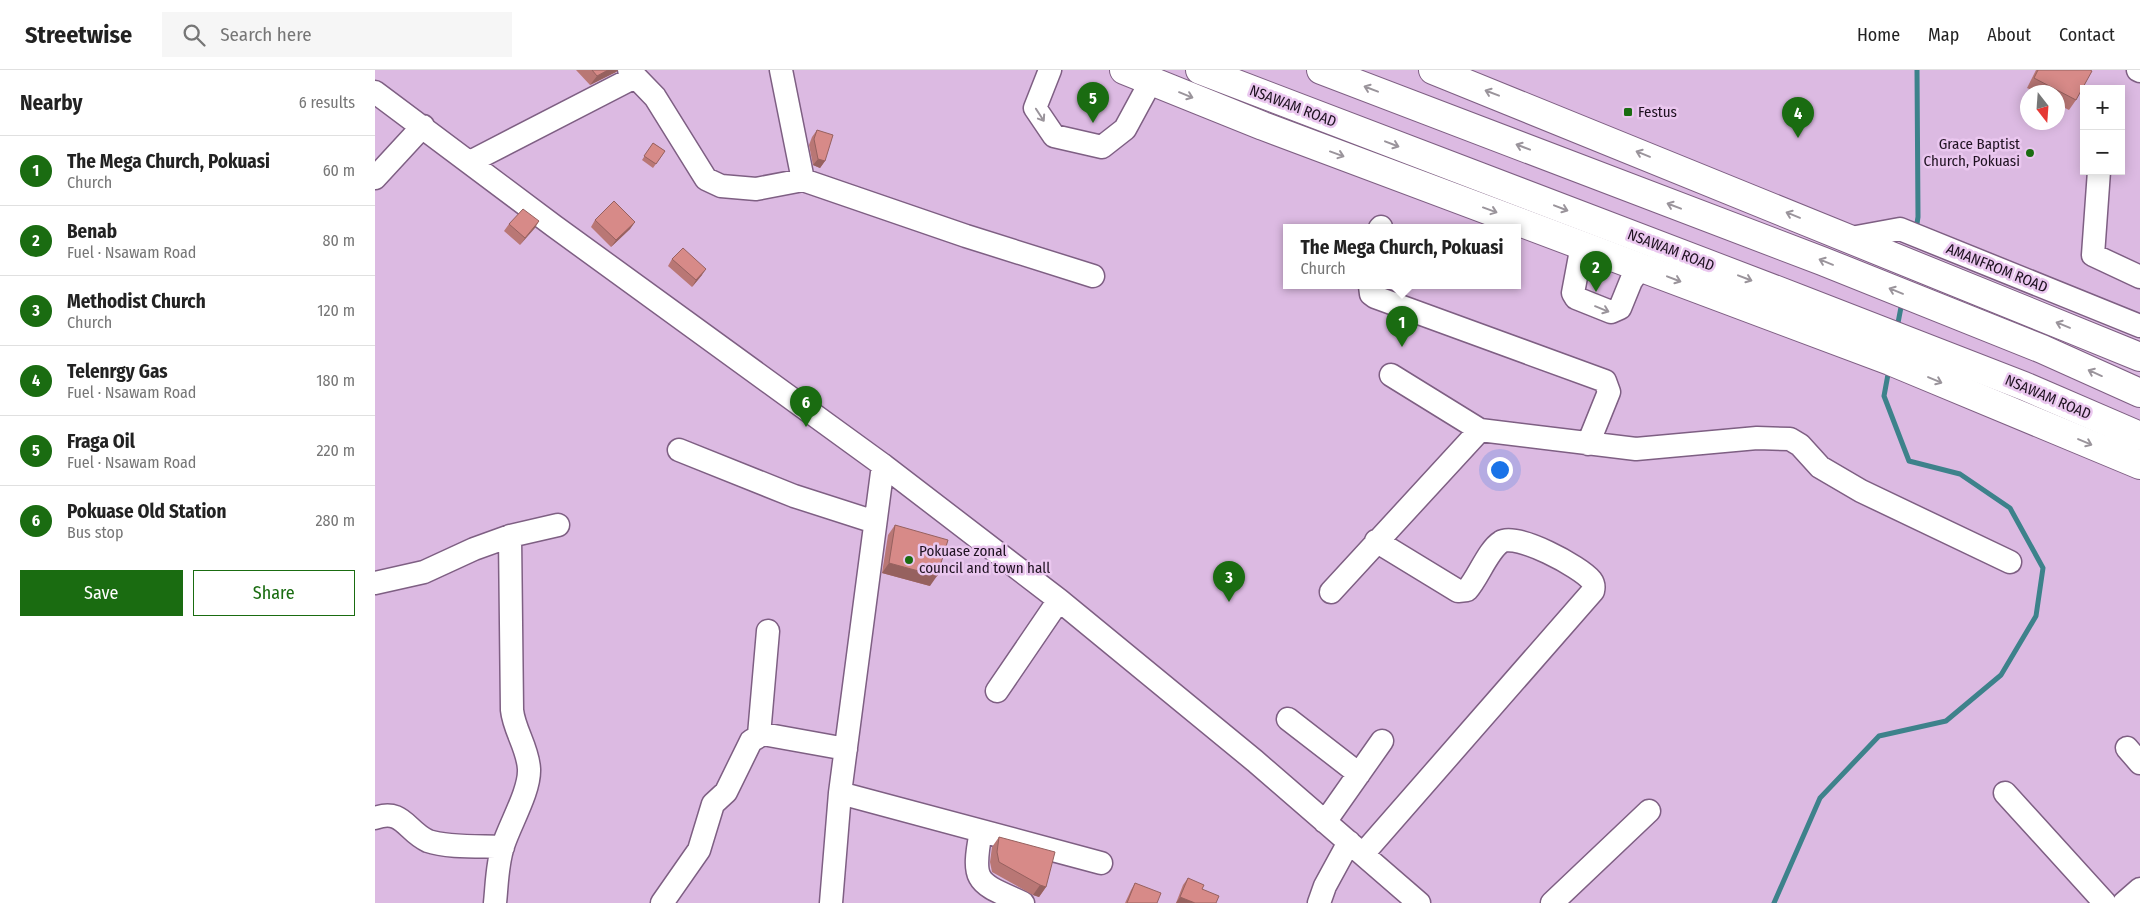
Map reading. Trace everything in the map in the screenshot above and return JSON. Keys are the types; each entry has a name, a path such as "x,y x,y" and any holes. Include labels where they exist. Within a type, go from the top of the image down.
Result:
{"main road":[{"path":"1124,70 1263,126 1641,267 1850,332"},
{"name":"NSAWAM ROAD","path":"1200,70 1850,332 1895,349 2023,386 2140,436"},
{"path":"1321,70 1921,300 2042,349 2140,392"},
{"path":"1433,70 1851,238 2140,357"},
{"path":"1895,349 2140,465"}],"street":[{"path":"781,70 803,180"},
{"path":"1050,70 1035,108 1054,136 1102,147 1125,129 1151,81"},
{"path":"470,162 632,73 655,97 706,179 721,186 756,189 803,180 966,236 1093,276"},
{"path":"375,92 561,231 883,464 1059,600 1255,761 1419,903"},
{"path":"375,178 423,126"},
{"path":"2099,175 2093,256 2140,277"},
{"name":"AMANFROM ROAD","path":"1851,238 1900,229 2140,326"},
{"path":"1582,244 1581,261 1572,287 1573,293 1576,298 1611,312 1620,308 1631,281 1641,267"},
{"path":"1370,289 1371,294 1375,297 1605,381 1609,392 1589,444"},
{"path":"1391,375 1465,423 1480,430 1636,449 1757,438 1791,439 1800,445 1819,466 1861,491 2010,562"},
{"path":"1331,592 1480,430"},
{"path":"679,450 794,496 875,522"},
{"path":"831,903 846,749 883,464"},
{"path":"375,583 424,572 474,549 510,536 558,525"},
{"path":"495,903 498,866 503,846 526,785 529,769 526,755 513,724 510,536"},
{"path":"1319,903 1325,886 1356,848 1587,599 1594,588 1591,579 1569,564 1528,543 1505,540 1497,546 1467,590 1458,590 1376,541"},
{"path":"997,691 1059,600"},
{"path":"759,735 768,630"},
{"path":"1287,719 1359,774"},
{"path":"661,903 695,858 713,804 726,792 751,741 759,735 846,749"},
{"path":"1325,822 1382,741"},
{"path":"841,793 1101,863"},
{"path":"2005,793 2105,903"},
{"path":"1552,903 1649,811"},
{"path":"375,818 388,814 397,816 419,835 441,844 503,846"},
{"path":"981,831 976,857 976,868 980,881 1023,903"},
{"path":"2124,903 2140,889"}],"building":[{"path":"592,70 608,70 597,76"},
{"path":"2038,70 2092,71 2084,85 2080,85 2080,93 2076,100 2065,94 2065,85 2047,85 2034,78"},
{"path":"817,130 833,135 825,161 818,159 814,139"},
{"path":"653,143 665,151 656,164 644,156"},
{"path":"614,201 635,222 616,240 595,220"},
{"path":"523,209 539,221 525,238 509,224"},
{"path":"683,248 706,269 696,280 672,259"},
{"name":"Pokuase zonal council and town hall","path":"895,525 948,540 937,576 889,563"},
{"path":"999,837 1055,852 1046,887 999,862 997,852"},
{"path":"1188,878 1204,885 1202,889 1219,896 1216,903 1195,903 1180,897"},
{"path":"1135,883 1161,893 1157,903 1127,903"}],"waterway":[{"path":"1916,230 1918,217 1917,70"},
{"path":"1897,328 1902,302"},
{"path":"1774,903 1820,798 1879,736 1946,721 2001,675 2036,616 2043,568 2010,508 1960,474 1909,461 1884,396 1889,369"}],"place":[{"name":"Festus","path":"1628,112"},
{"name":"Fraga Oil","path":"1093,123"},
{"name":"Telenrgy Gas","path":"1798,138"},
{"name":"Grace Baptist Church, Pokuasi","path":"2030,153"},
{"name":"Benab","path":"1596,292"},
{"name":"The Mega Church, Pokuasi","path":"1402,347"},
{"name":"Pokuase Old Station","path":"806,427"},
{"name":"Pokuase zonal council and town hall","path":"909,560"},
{"name":"Methodist Church","path":"1229,602"}]}
